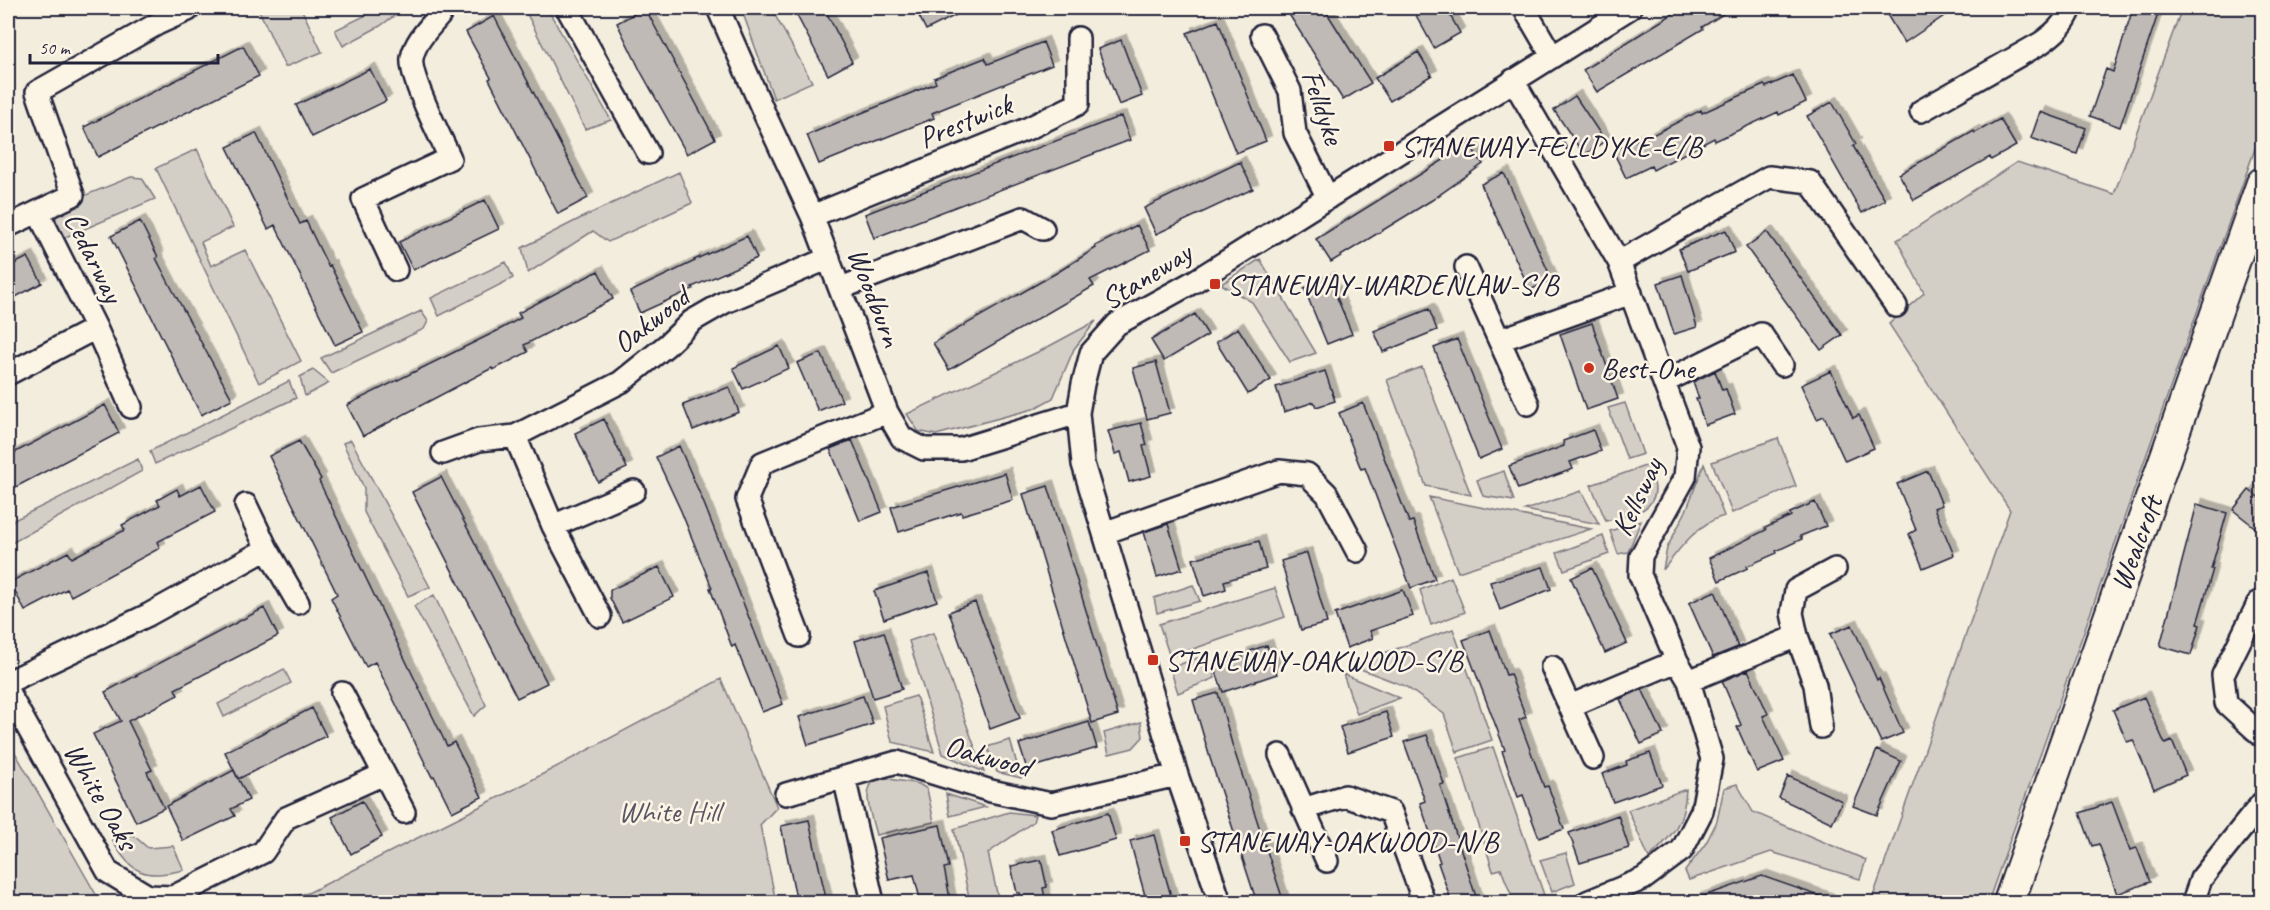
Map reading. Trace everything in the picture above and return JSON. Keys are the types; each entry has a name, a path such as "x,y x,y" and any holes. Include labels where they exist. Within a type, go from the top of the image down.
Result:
{"street":[{"path":"567,8 648,153"},
{"name":"Woodburn","path":"718,8 812,216 887,412 902,438 924,449 961,449 1078,413"},
{"path":"1524,8 1552,56"},
{"name":"Staneway","path":"1220,903 1177,775 1083,464 1078,413 1091,352 1118,324 1195,281 1630,8"},
{"path":"1921,111 2041,44 2067,20 2071,8"},
{"name":"Cedarway","path":"8,226 73,195 36,92 188,9"},
{"path":"396,270 363,199 450,158 415,77 412,58 419,40 444,10"},
{"name":"Felldyke","path":"1262,35 1290,91 1295,133 1328,198"},
{"name":"Prestwick","path":"812,216 1029,128 1078,104 1078,38"},
{"name":"Kellsway","path":"1513,80 1619,262 1688,447 1685,477 1641,556 1640,574 1677,661 1689,681 1712,759 1702,811 1682,850 1643,879 1599,901"},
{"path":"1619,262 1769,177 1810,182 1896,306"},
{"name":"Wealcroft","path":"2009,903 2262,183"},
{"name":"Cedarway","path":"38,212 96,328 131,407"},
{"path":"841,288 1023,218 1043,229"},
{"name":"Oakwood","path":"443,453 479,440 515,436 621,382 693,321 724,302 829,258"},
{"path":"1466,267 1528,405"},
{"path":"1500,340 1631,293"},
{"name":"Cedarway","path":"8,374 96,328"},
{"path":"1664,382 1761,334 1782,365"},
{"path":"799,636 747,499 762,463 887,412"},
{"path":"515,436 553,526 600,616"},
{"path":"1104,533 1279,471 1307,474 1326,494 1357,551"},
{"path":"553,526 634,491"},
{"path":"246,505 267,549 298,603"},
{"path":"8,682 148,615 267,549"},
{"path":"1821,727 1815,685 1797,636 1792,613 1796,590 1835,569"},
{"path":"2259,602 2223,675 2226,703 2262,736"},
{"path":"1689,681 1797,636"},
{"path":"1570,706 1677,661"},
{"path":"1552,667 1593,758"},
{"name":"White Oaks","path":"8,692 108,872 148,896 174,897 263,852 286,818 384,774"},
{"path":"342,693 404,812"},
{"path":"1280,755 1326,861"},
{"name":"Oakwood","path":"786,794 897,762 991,791 1051,804 1177,775"},
{"path":"844,777 873,903"},
{"path":"1303,809 1345,796 1391,812 1424,903"},
{"path":"2193,903 2201,879 2262,803"}],"green space":[{"path":"258,8 301,8 322,52 285,67"},
{"path":"381,8 405,8 380,26 343,46 335,30"},
{"path":"524,8 547,8 611,120 585,129"},
{"path":"741,8 771,8 812,82 774,99"},
{"path":"2182,8 2262,8 2262,129 1988,902 1871,902 2010,510 1889,324 1924,293 1897,240 2017,162 2114,194"},
{"path":"197,149 233,227 201,242 211,266 245,250 301,361 259,383 156,168"},
{"path":"679,172 692,203 608,242 593,231 528,273 522,248"},
{"path":"131,177 142,178 155,199 56,241 56,216 66,203"},
{"path":"1260,259 1316,353 1290,362 1252,302 1221,284"},
{"path":"506,262 513,278 439,316 431,298"},
{"path":"421,311 428,321 424,329 331,373 321,358"},
{"path":"1096,321 1074,349 1053,398 1033,409 936,435 918,431 907,414 1042,350"},
{"path":"1422,367 1471,495 1426,486 1387,380"},
{"path":"313,370 329,383 305,396 300,377"},
{"path":"289,381 296,398 155,464 150,451"},
{"path":"1625,403 1643,454 1627,459 1608,408"},
{"path":"1778,438 1796,486 1732,513 1712,462"},
{"path":"351,440 430,587 408,596 364,512 364,488 343,443"},
{"path":"138,459 142,471 8,545 8,523"},
{"path":"1704,464 1724,516 1698,530 1663,570 1667,548 1686,511"},
{"path":"1648,465 1655,489 1650,504 1637,512 1606,521 1591,485"},
{"path":"1504,471 1514,501 1483,496 1477,480"},
{"path":"1581,491 1599,524 1525,510"},
{"path":"1429,497 1591,529 1458,572"},
{"path":"1641,521 1628,552 1618,554 1610,531"},
{"path":"1603,536 1609,554 1564,570 1557,553"},
{"path":"1451,577 1465,612 1431,625 1420,590"},
{"path":"1193,585 1200,601 1157,613 1154,598"},
{"path":"1275,588 1285,617 1170,657 1159,624"},
{"path":"434,595 486,705 474,716 414,606"},
{"path":"1453,629 1492,740 1457,752 1444,714 1405,686 1350,665"},
{"path":"933,633 984,772 943,754 909,641"},
{"path":"1208,654 1215,678 1178,693 1170,668"},
{"path":"284,669 291,683 224,717 218,704"},
{"path":"1343,674 1400,698 1357,714"},
{"name":"White Hill","path":"721,679 777,807 760,825 776,902 263,902 308,893 511,791"},
{"path":"916,696 934,752 892,742 883,706"},
{"path":"1141,722 1143,737 1133,748 1109,754 1104,733"},
{"path":"8,740 98,898 106,902 8,902"},
{"path":"1010,740 1021,778 997,772 987,747"},
{"path":"1493,747 1544,895 1521,902 1514,902 1501,869 1493,871 1458,758"},
{"path":"883,778 919,784 927,789 934,822 876,835 868,792 874,781"},
{"path":"1737,784 1753,812 1866,860 1860,879 1771,852 1689,880 1685,871 1706,843 1717,821 1724,788"},
{"path":"1686,789 1683,811 1676,828 1649,858 1628,810"},
{"path":"946,794 986,807 950,816"},
{"path":"1009,812 1035,815 1033,822 988,853 999,902 970,902 954,829"},
{"path":"133,835 148,848 173,846 184,870 149,874 133,867 119,852 112,840"},
{"path":"1566,853 1575,883 1552,892 1540,860"}],"building":[{"path":"645,8 715,139 687,154 641,72 617,23"},
{"path":"793,8 824,8 852,62 828,75"},
{"path":"915,8 970,8 926,30"},
{"path":"1285,8 1324,8 1371,83 1343,100"},
{"path":"1412,8 1446,8 1460,33 1434,48"},
{"path":"1682,8 1733,8 1702,27 1703,29 1597,92 1583,70"},
{"path":"1883,8 1956,8 1904,43"},
{"path":"2133,8 2160,8 2120,127 2090,116 2106,69 2113,72"},
{"path":"494,16 588,198 558,214 466,32"},
{"path":"1218,21 1266,141 1236,153 1187,33"},
{"path":"1121,40 1142,96 1119,105 1098,49"},
{"path":"1043,42 1052,65 932,113 934,118 819,164 807,135 936,83 934,78 985,58 988,64"},
{"path":"243,46 259,76 98,157 84,127"},
{"path":"1418,52 1432,75 1390,101 1375,78"},
{"path":"370,69 386,101 312,137 296,105"},
{"path":"1793,75 1806,102 1779,115 1778,112 1715,141 1714,138 1653,170 1651,166 1626,178 1613,151 1638,139 1639,142 1701,110 1702,113 1764,85 1766,87"},
{"path":"1575,96 1605,141 1584,155 1554,110"},
{"path":"1832,102 1856,144 1853,146 1885,200 1862,213 1807,116"},
{"path":"2040,112 2086,128 2077,154 2031,138"},
{"path":"1121,116 1130,140 874,238 865,214"},
{"path":"2000,119 2016,146 1991,160 1990,157 1914,200 1899,174 1974,131 1975,133"},
{"path":"256,133 300,224 306,221 363,332 335,345 275,225 268,229 227,147"},
{"path":"1469,144 1483,164 1432,200 1331,262 1316,239"},
{"path":"1240,162 1253,189 1156,234 1144,208"},
{"path":"1504,173 1552,280 1530,290 1481,184"},
{"path":"485,200 499,229 413,270 399,242"},
{"path":"140,221 158,257 156,258 232,399 201,415 111,236"},
{"path":"1137,225 1150,250 1090,280 1094,286 949,370 933,343 1058,272 1096,248 1095,246"},
{"path":"1726,230 1735,252 1688,271 1679,249"},
{"path":"1767,232 1842,335 1821,350 1746,247"},
{"path":"747,236 757,258 640,313 630,292"},
{"path":"28,257 42,283 8,301 8,267"},
{"path":"598,271 613,299 524,345 528,352 493,370 492,368 363,436 347,405 495,332 521,318 518,313"},
{"path":"1682,275 1697,327 1674,334 1658,283"},
{"path":"1329,278 1352,334 1327,344 1304,288"},
{"path":"1429,309 1437,330 1383,352 1374,331"},
{"path":"1195,314 1208,335 1164,361 1151,340"},
{"path":"1592,323 1618,399 1586,410 1560,334"},
{"path":"1238,328 1271,380 1248,394 1216,342"},
{"path":"1457,339 1502,449 1479,459 1434,348"},
{"path":"779,346 789,368 743,389 733,368"},
{"path":"821,353 842,401 818,411 797,363"},
{"path":"1156,362 1170,413 1147,419 1133,368"},
{"path":"1325,371 1335,401 1316,407 1314,402 1284,412 1276,387"},
{"path":"1715,371 1722,390 1726,389 1735,414 1705,425 1693,382"},
{"path":"1831,371 1853,418 1859,415 1874,448 1845,461 1824,416 1817,419 1801,385"},
{"path":"729,387 739,412 693,430 683,405"},
{"path":"1363,403 1409,522 1413,521 1435,579 1411,588 1365,468 1361,469 1339,413"},
{"path":"105,405 119,433 8,491 8,456"},
{"path":"604,419 627,468 598,482 575,433"},
{"path":"1141,423 1147,445 1143,446 1151,476 1129,482 1121,452 1115,454 1108,431"},
{"path":"1593,430 1601,451 1570,462 1573,469 1518,489 1509,466 1564,446 1563,441"},
{"path":"852,440 882,512 860,521 830,449"},
{"path":"299,441 321,479 319,481 447,746 454,742 482,797 452,812 434,776 432,777 375,662 366,667 331,598 337,594 269,456"},
{"path":"679,446 783,704 762,712 735,645 732,647 710,588 712,588 656,457"},
{"path":"1928,471 1942,505 1934,508 1954,555 1923,568 1909,534 1916,530 1897,484"},
{"path":"1005,473 1013,500 962,515 961,512 899,532 891,507"},
{"path":"441,477 547,683 517,698 412,492"},
{"path":"201,485 215,512 157,542 160,548 71,596 67,589 25,611 10,582 68,552 72,558 125,530 122,525 160,505 157,500 177,489 180,496"},
{"path":"1048,486 1118,715 1092,723 1023,494"},
{"path":"2249,490 2262,500 2262,533 2233,510"},
{"path":"1815,502 1826,526 1800,536 1802,539 1776,551 1777,553 1719,581 1709,558 1766,530 1765,528 1791,516 1790,513"},
{"path":"2197,504 2227,513 2197,624 2200,625 2191,655 2160,646"},
{"path":"1168,524 1182,569 1157,577 1144,532"},
{"path":"1259,541 1266,569 1224,581 1226,589 1204,596 1193,559"},
{"path":"1307,553 1327,623 1301,630 1281,561"},
{"path":"659,567 674,597 622,622 610,598 610,590"},
{"path":"1543,567 1551,589 1500,610 1490,582"},
{"path":"1592,568 1627,643 1605,653 1571,578"},
{"path":"928,573 937,601 884,619 874,591"},
{"path":"1403,590 1413,616 1370,631 1373,638 1347,648 1335,614"},
{"path":"1715,591 1738,647 1713,657 1689,603"},
{"path":"975,602 1020,718 990,729 949,612"},
{"path":"264,608 278,636 175,689 178,695 128,721 152,770 147,772 164,808 136,822 93,734 121,721 105,692"},
{"path":"1852,625 1903,733 1881,742 1830,634"},
{"path":"1490,630 1506,675 1510,674 1526,717 1519,720 1544,787 1548,786 1564,829 1539,838 1523,795 1518,797 1502,751 1505,750 1463,640"},
{"path":"884,632 902,689 873,698 855,641"},
{"path":"1267,645 1277,674 1223,692 1214,666 1243,657 1242,654"},
{"path":"1748,670 1768,714 1763,716 1784,761 1757,772 1737,727 1741,725 1722,681"},
{"path":"1642,689 1663,734 1641,744 1620,699"},
{"path":"1218,693 1232,744 1284,903 1257,903 1210,758 1193,700"},
{"path":"863,696 873,724 808,745 799,717"},
{"path":"2144,697 2165,744 2172,741 2186,775 2154,789 2133,740 2127,742 2113,710"},
{"path":"312,708 326,736 238,779 225,752"},
{"path":"1386,712 1394,737 1348,752 1340,727"},
{"path":"1089,722 1097,748 1027,769 1019,744"},
{"path":"1427,735 1444,784 1440,785 1478,903 1452,903 1438,863 1440,862 1420,803 1425,801 1404,742"},
{"path":"1877,750 1901,761 1877,815 1853,806"},
{"path":"1650,753 1662,785 1613,802 1602,774 1627,765 1626,761"},
{"path":"234,770 249,800 231,809 235,816 183,841 166,806"},
{"path":"1788,776 1842,801 1832,823 1779,798"},
{"path":"362,801 382,837 351,854 332,817"},
{"path":"2112,802 2130,850 2137,848 2150,882 2117,894 2099,844 2092,846 2080,813"},
{"path":"1108,813 1116,840 1060,856 1052,830"},
{"path":"1618,815 1629,848 1580,863 1569,833"},
{"path":"809,820 827,903 797,903 781,826"},
{"path":"940,825 949,867 944,868 951,903 921,903 914,875 889,880 879,838"},
{"path":"1154,835 1173,903 1147,903 1130,841"},
{"path":"1041,860 1047,887 1043,888 1046,903 1022,903 1020,893 1017,893 1011,866"},
{"path":"1762,876 1828,899 1828,903 1696,903 1695,899"}],"place":[{"name":"STANEWAY-FELLDYKE-E/B","path":"1389,146"},
{"name":"STANEWAY-WARDENLAW-S/B","path":"1215,284"},
{"name":"Best-One","path":"1589,368"},
{"name":"STANEWAY-OAKWOOD-S/B","path":"1153,660"},
{"name":"STANEWAY-OAKWOOD-N/B","path":"1185,841"}]}
